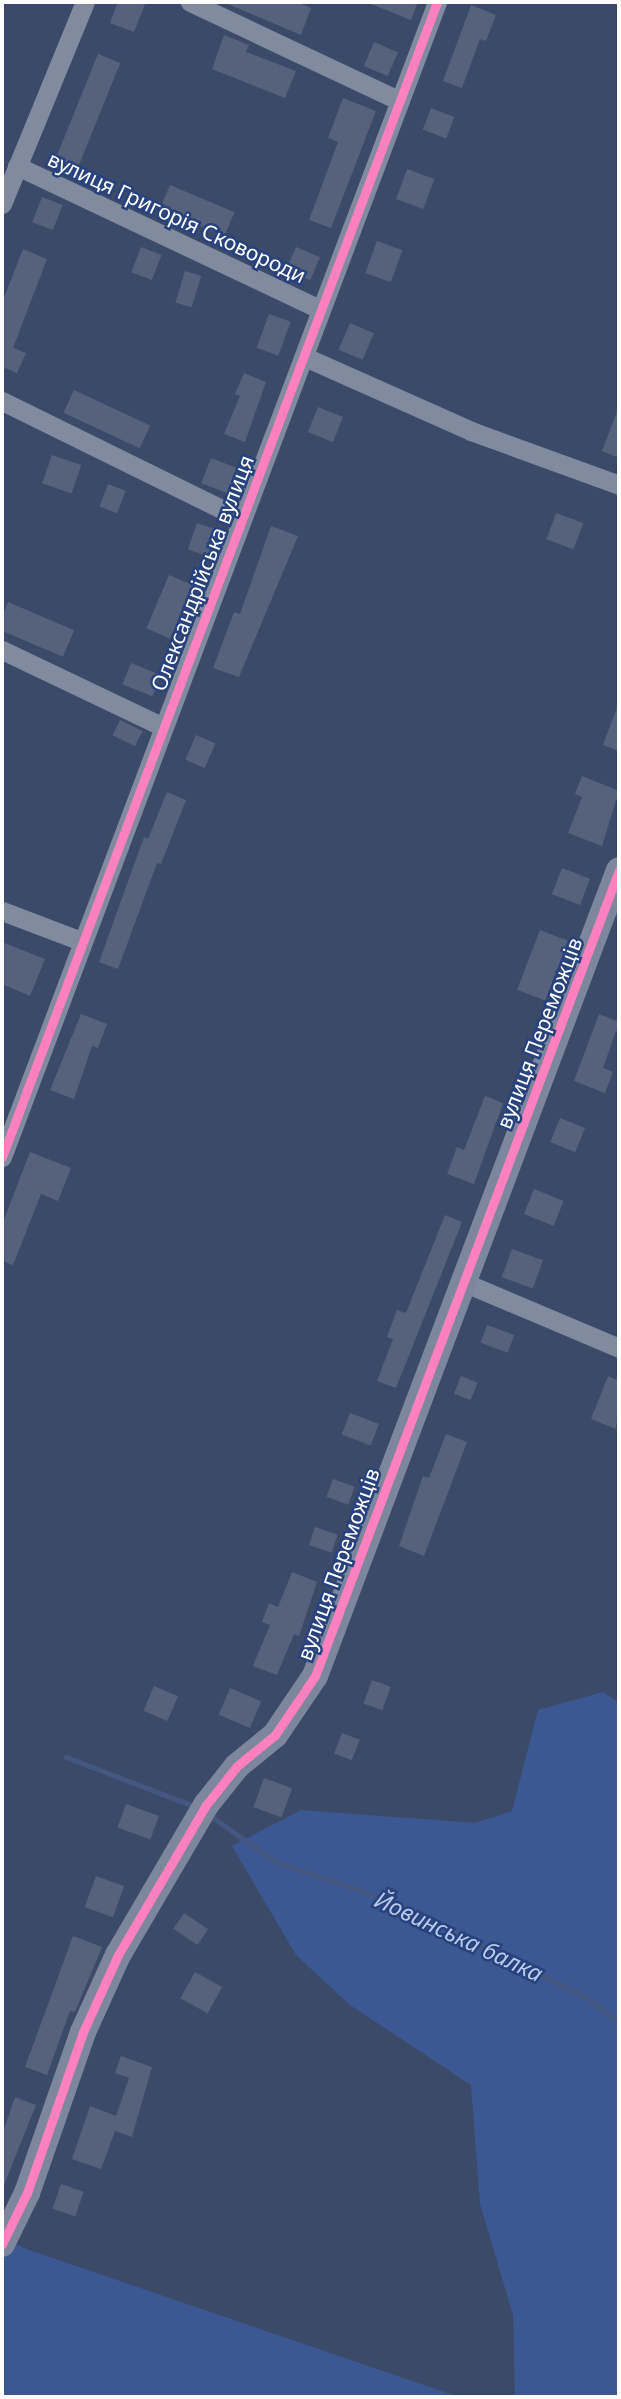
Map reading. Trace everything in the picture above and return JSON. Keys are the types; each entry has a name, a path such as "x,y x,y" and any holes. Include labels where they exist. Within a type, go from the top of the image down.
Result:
{"street":[{"path":"4,191 17,166 85,2"},
{"path":"190,2 400,101"},
{"name":"Олександрійська вулиця","path":"2,1157 161,726 306,357 318,309 437,2"},
{"name":"вулиця Григорія Сковороди","path":"17,166 318,309"},
{"path":"306,357 471,431 619,485"},
{"path":"2,401 242,519"},
{"path":"2,650 161,726"},
{"name":"вулиця Переможців","path":"7,2235 83,2032 130,1932 206,1805 237,1766 275,1735 316,1676 619,870"},
{"path":"2,911 80,941"},
{"path":"463,1282 619,1348"}],"shaded area":[{"path":"603,1692 619,1703 619,2397 515,2397 513,2315 480,2204 471,2085 350,2005 296,1955 232,1846 301,1810 475,1823 512,1811 538,1710"},
{"path":"2,2238 29,2250 459,2397 2,2397"}],"building":[{"path":"118,2 146,2 134,32 110,23"},
{"path":"223,2 296,2 311,8 301,35"},
{"path":"366,2 418,2 411,20"},
{"path":"471,5 496,15 486,41 480,39 462,88 443,81"},
{"path":"224,35 249,45 246,52 296,71 285,98 212,69"},
{"path":"374,42 398,52 388,76 364,66"},
{"path":"98,54 120,63 77,170 55,161"},
{"path":"343,98 376,111 331,228 309,220 338,142 328,138"},
{"path":"431,108 454,117 446,138 423,129"},
{"path":"407,169 434,179 423,209 396,199"},
{"path":"170,185 234,212 224,236 160,209"},
{"path":"42,197 63,205 53,230 32,222"},
{"path":"377,241 402,250 391,282 365,273"},
{"path":"141,247 162,255 152,280 131,272"},
{"path":"296,247 320,257 310,280 286,270"},
{"path":"23,249 47,259 13,348 26,353 17,373 5,368 3,373 2,303"},
{"path":"185,271 201,276 192,308 175,303"},
{"path":"269,314 291,322 278,356 257,348"},
{"path":"350,323 374,333 363,360 339,350"},
{"path":"244,373 266,382 245,442 224,434 240,396 235,394"},
{"path":"74,390 150,425 140,448 63,413"},
{"path":"318,407 343,417 333,442 308,432"},
{"path":"619,409 619,458 602,451"},
{"path":"52,455 81,465 72,493 42,483"},
{"path":"211,458 239,469 229,494 201,483"},
{"path":"108,484 126,491 117,513 99,506"},
{"path":"556,513 583,523 574,549 546,539"},
{"path":"197,523 217,530 208,556 188,549"},
{"path":"271,526 298,536 239,677 213,668 234,612 240,614"},
{"path":"169,575 193,585 170,639 146,628"},
{"path":"8,602 74,630 63,657 2,631 2,616"},
{"path":"131,663 161,675 152,696 122,684"},
{"path":"619,706 619,751 603,745"},
{"path":"120,720 142,731 135,746 113,735"},
{"path":"196,735 215,743 205,768 185,760"},
{"path":"582,776 619,791 602,846 568,833 582,797 575,794"},
{"path":"167,792 186,800 161,864 157,863 118,969 99,962 144,837 148,839"},
{"path":"562,868 590,879 580,905 552,894"},
{"path":"540,930 568,941 545,1001 517,990"},
{"path":"2,942 45,959 30,996 2,984"},
{"path":"81,1014 107,1024 98,1048 92,1046 74,1099 50,1090"},
{"path":"599,1014 619,1022 603,1068 613,1072 605,1093 574,1081"},
{"path":"485,1096 503,1103 474,1184 447,1174 457,1147 464,1150"},
{"path":"560,1118 585,1128 575,1152 550,1142"},
{"path":"30,1152 71,1168 58,1201 41,1194 13,1265 2,1261 2,1225"},
{"path":"534,1189 564,1201 554,1226 524,1214"},
{"path":"445,1215 462,1222 396,1388 377,1381 393,1339 387,1337 397,1310 406,1313"},
{"path":"512,1249 543,1260 533,1288 502,1277"},
{"path":"487,1325 514,1335 508,1353 481,1343"},
{"path":"461,1376 478,1383 471,1400 454,1394"},
{"path":"608,1376 619,1381 616,1429 591,1419"},
{"path":"350,1413 379,1424 371,1446 342,1434"},
{"path":"446,1434 467,1442 424,1556 399,1546 423,1476 429,1478"},
{"path":"333,1479 355,1487 348,1505 327,1497"},
{"path":"315,1527 338,1535 332,1553 309,1545"},
{"path":"292,1572 317,1582 299,1636 294,1634 277,1675 253,1666 270,1625 262,1622 269,1603 278,1607"},
{"path":"372,1680 391,1687 382,1710 363,1703"},
{"path":"154,1686 178,1696 167,1721 143,1711"},
{"path":"230,1688 261,1701 250,1728 219,1715"},
{"path":"342,1733 360,1740 352,1760 334,1754"},
{"path":"264,1778 292,1788 282,1817 253,1807"},
{"path":"126,1804 159,1816 150,1839 117,1827"},
{"path":"96,1876 124,1886 113,1917 85,1907"},
{"path":"184,1913 208,1929 197,1945 173,1929"},
{"path":"73,1936 102,1947 75,2012 70,2011 47,2075 25,2067"},
{"path":"195,1972 222,1987 208,2013 180,1998"},
{"path":"121,2056 152,2067 132,2137 115,2131 101,2169 72,2159 90,2106 116,2116 129,2078 115,2073"},
{"path":"15,2097 36,2105 4,2185 2,2135"},
{"path":"61,2184 84,2192 75,2216 53,2209"}],"waterway":[{"name":"Йовинська балка","path":"66,1757 196,1807"},
{"name":"Йовинська балка","path":"208,1814 274,1861 396,1903 589,1999 619,2023"}],"cycle path":[{"path":"2,1157 437,2"},
{"path":"2,2244 27,2193 83,2032 118,1955 206,1805 237,1766 275,1735 315,1676 619,870"}]}
